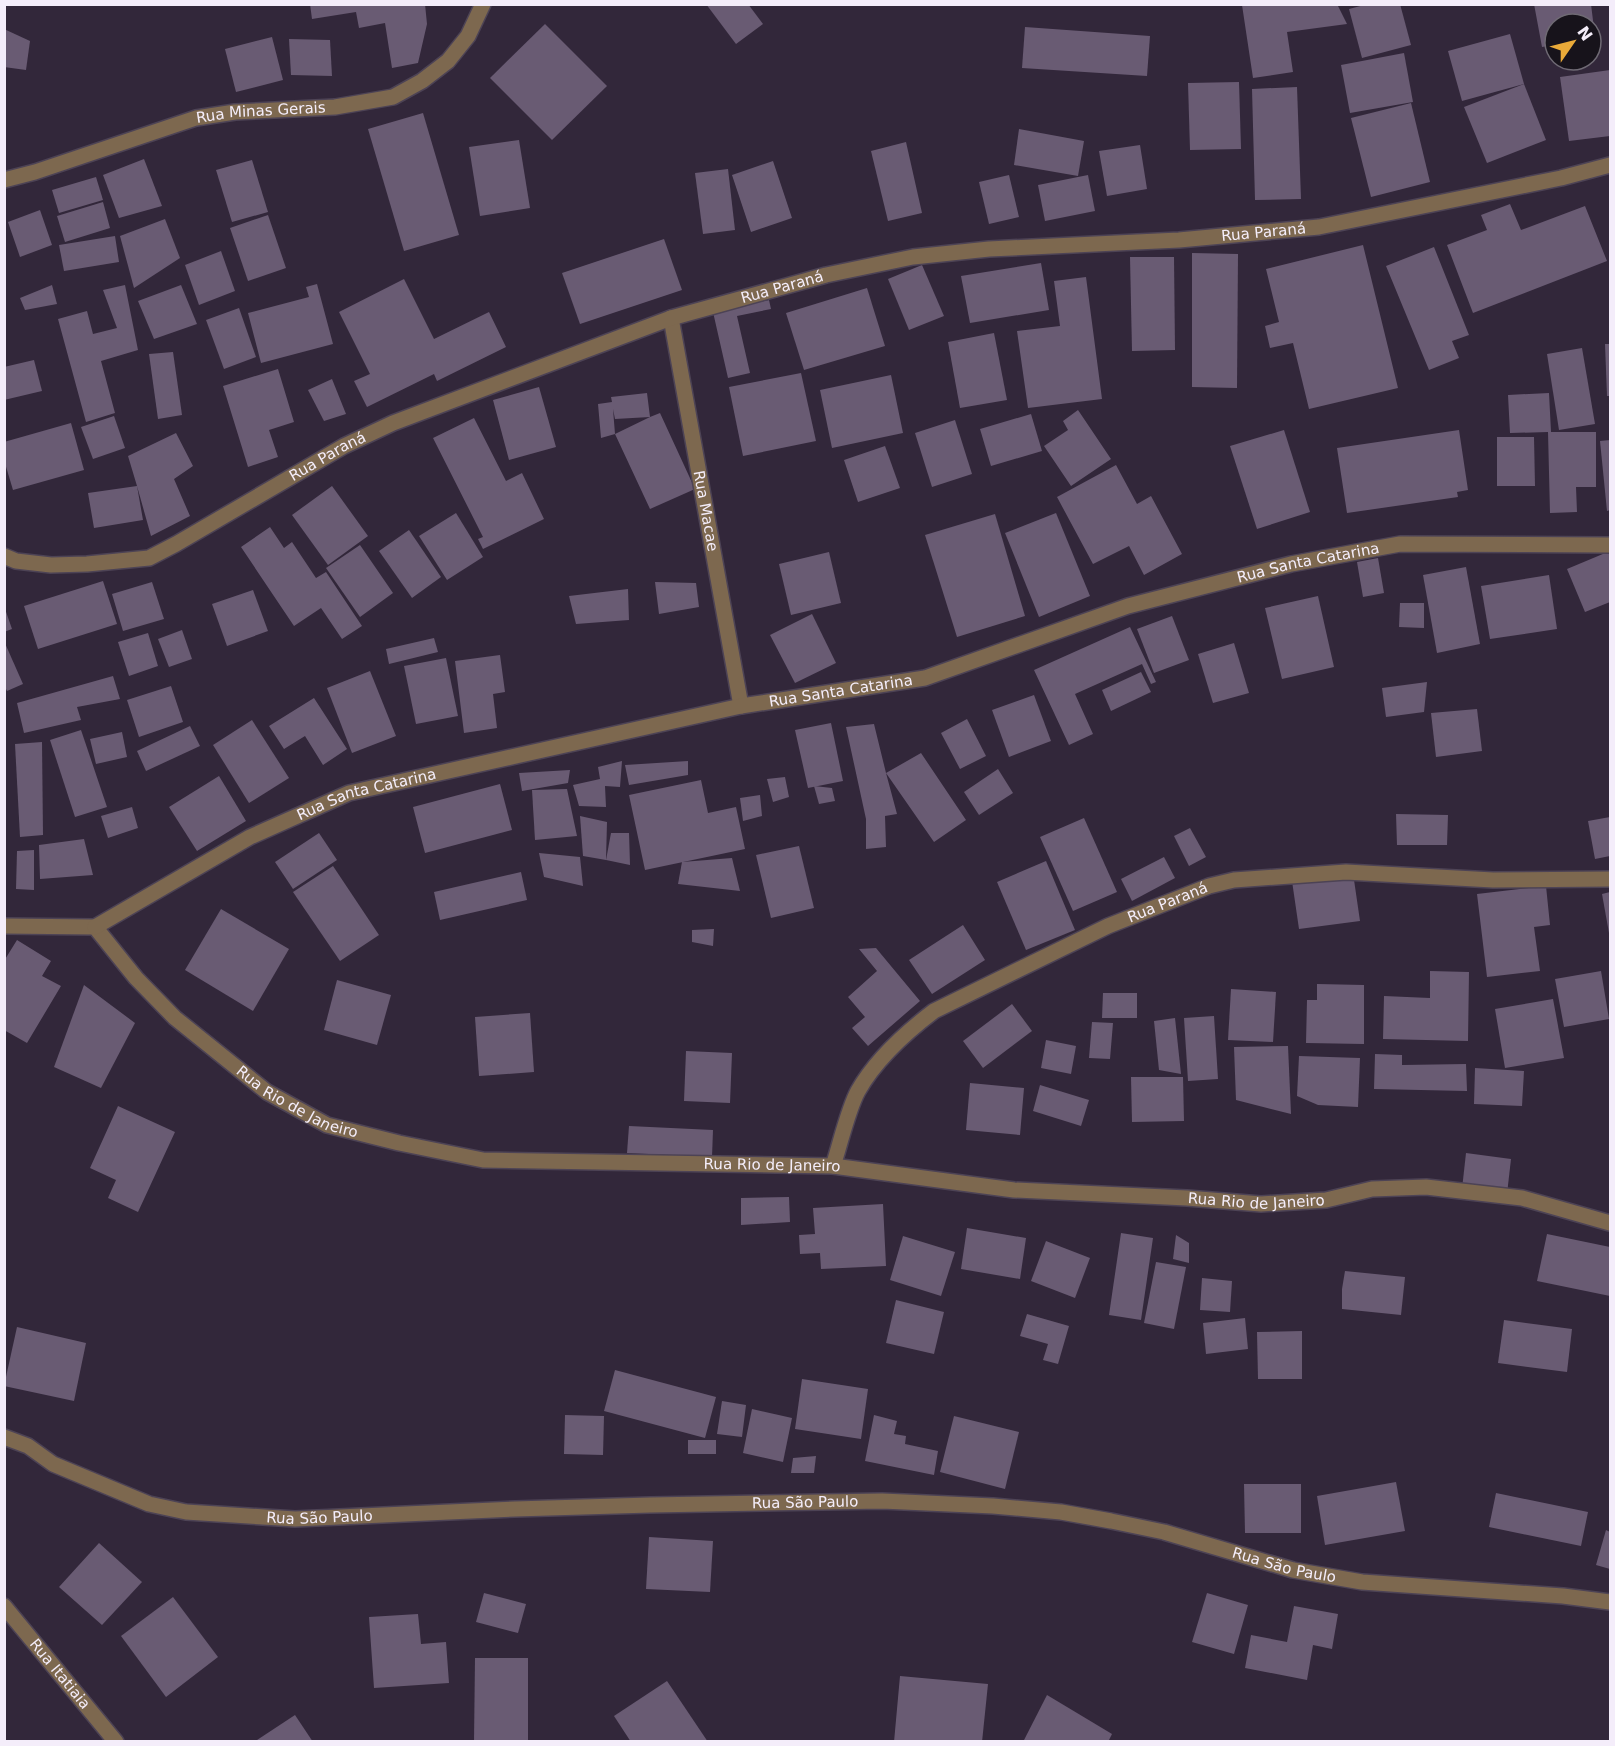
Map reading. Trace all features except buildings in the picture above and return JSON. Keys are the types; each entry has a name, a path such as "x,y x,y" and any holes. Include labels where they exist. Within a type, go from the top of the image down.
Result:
{"street":[{"name":"Rua Minas Gerais","path":"4,180 35,172 196,118 235,112 335,107 393,97 422,81 448,61 468,36 483,4"},
{"name":"Rua Paraná","path":"4,556 16,561 51,565 149,558 344,446 393,423 671,318 826,275 913,257 989,249 1179,240 1318,227 1561,178 1611,165"},
{"name":"Rua Macae","path":"671,318 741,706"},
{"name":"Rua Santa Catarina","path":"95,927 250,837 349,793 741,706 925,678 1128,606 1291,564 1400,544 1611,545"},
{"name":"Rua Paraná","path":"833,1166 857,1092 881,1059 908,1030 934,1011 1108,927 1209,886 1234,880 1346,872 1493,880 1611,879"},
{"path":"4,926 95,927"},
{"name":"Rua Rio de Janeiro","path":"95,927 136,978 175,1018 267,1092 327,1125 399,1143 483,1160 833,1166 1014,1190 1187,1198 1261,1204 1326,1200 1372,1189 1426,1187 1522,1198 1611,1223"},
{"name":"Rua São Paulo","path":"4,1437 28,1446 53,1464 149,1504 186,1512 295,1519 650,1505 882,1501 993,1506 1061,1512 1111,1521 1164,1532 1293,1570 1362,1582 1563,1596 1611,1602"},
{"name":"Rua Itatiaia","path":"4,1606 116,1742"}]}
